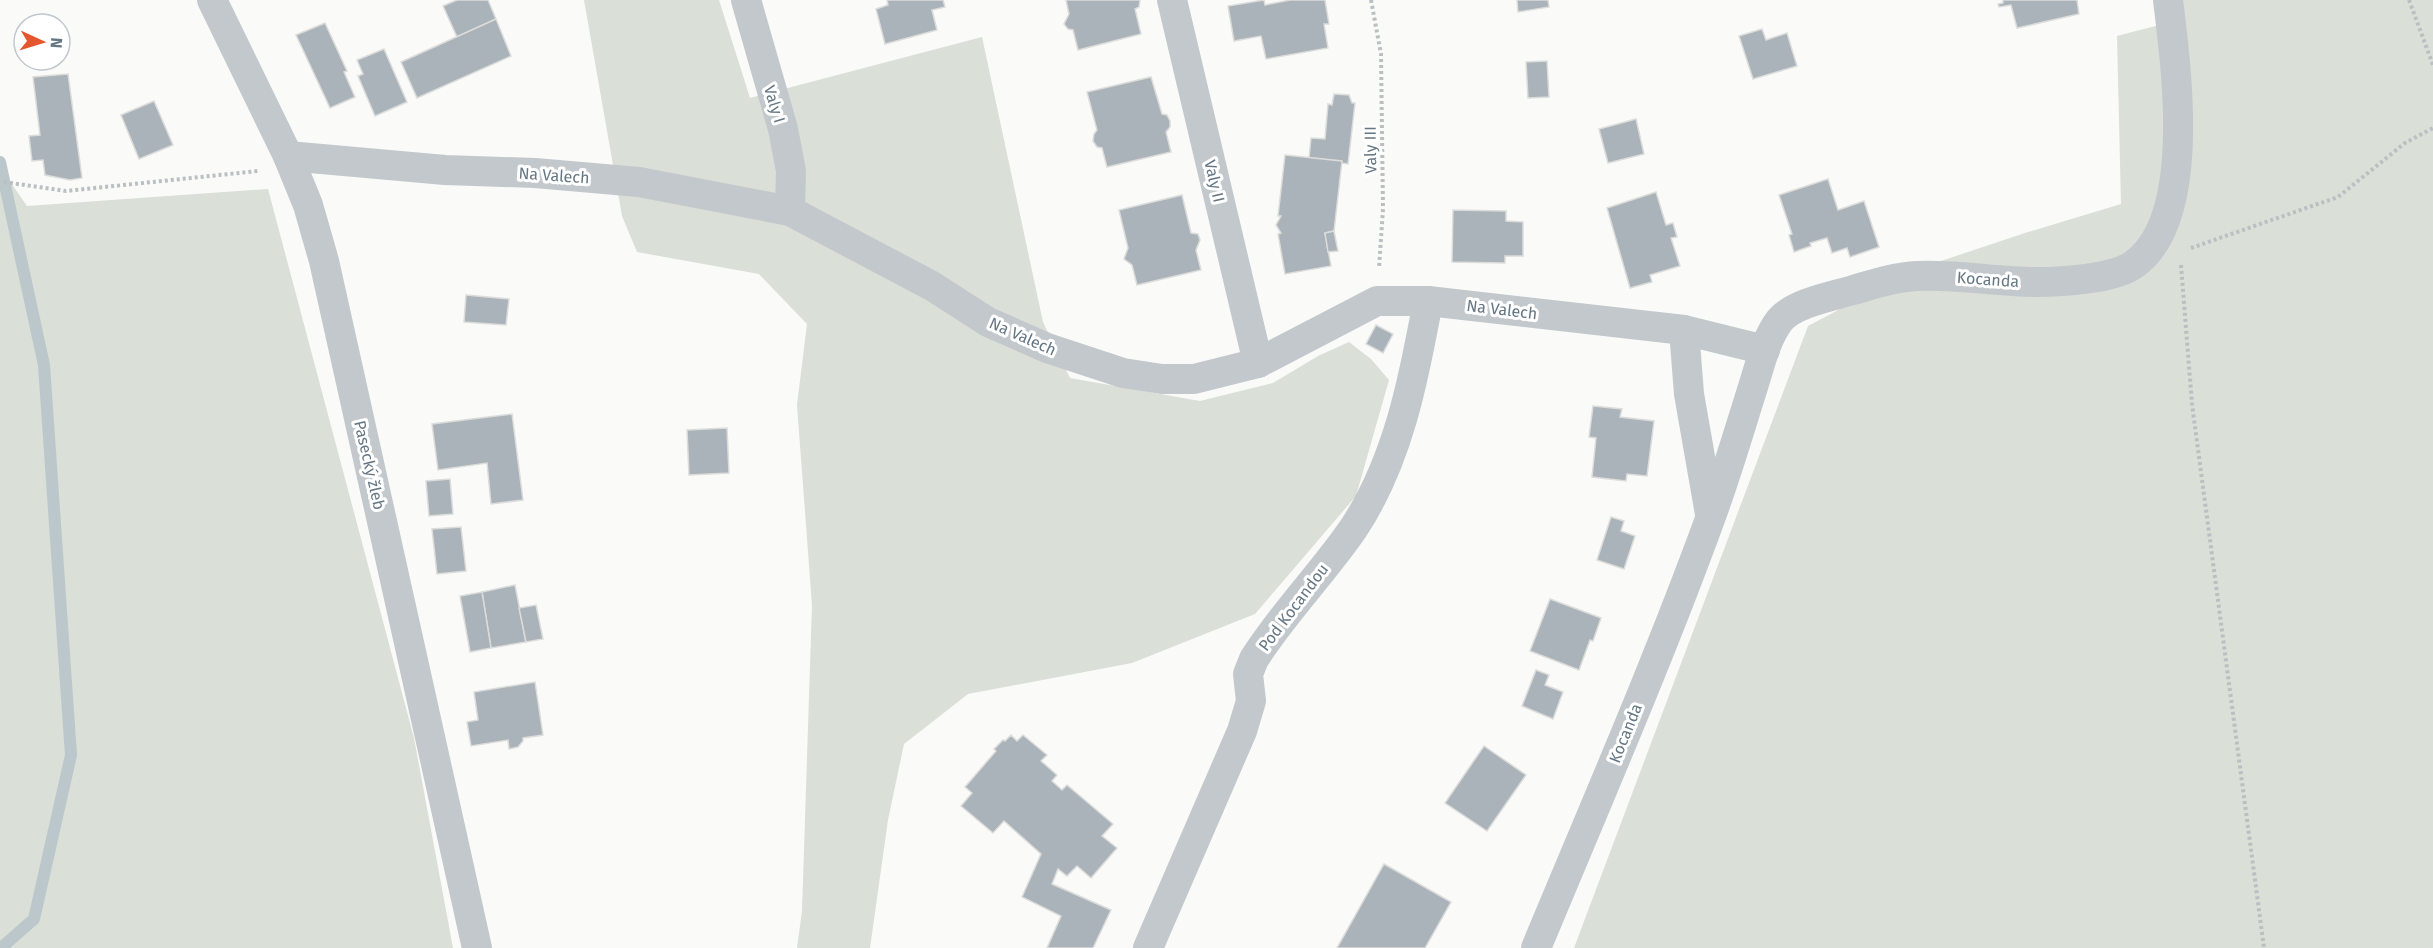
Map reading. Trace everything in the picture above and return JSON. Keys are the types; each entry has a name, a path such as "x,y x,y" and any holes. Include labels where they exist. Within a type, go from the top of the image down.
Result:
{"street":[{"name":"Pasecký žleb","path":"213,0 290,161 308,205 324,261 477,948"},
{"name":"Valy I","path":"746,0 783,129 791,171 790,211"},
{"name":"Valy II","path":"1172,0 1258,363"},
{"name":"Kocanda","path":"1536,948 1674,615 1711,517 1765,350 1781,319 1793,310 1821,299 1890,280 1917,276 2034,282 2073,281 2132,266 2146,253 2159,233 2173,195 2177,147 2176,71 2168,0"},
{"name":"Na Valech","path":"290,161 536,173 639,182 790,211 932,286 988,322 1047,348 1123,373 1162,379 1194,379 1258,363 1377,301 1428,301 1684,330 1765,350"},
{"name":"Pod Kocandou","path":"1148,948 1242,731 1251,701 1248,674 1254,659 1353,528 1374,491 1392,449 1414,377 1428,301"},
{"path":"1684,330 1689,394 1711,517"}],"path":[{"name":"Valy III","path":"1371,0 1381,54 1383,209 1377,301"},
{"path":"2409,0 2433,65"},
{"path":"2146,253 2180,252 2338,197 2405,143 2433,128"},
{"path":"4,183 66,191 290,161"},
{"path":"2180,252 2192,404 2264,948"}],"shaded area":[{"path":"584,0 719,0 750,98 982,37 1043,322 1070,378 1200,401 1273,383 1318,356 1349,342 1371,359 1389,380 1356,496 1255,614 1132,663 968,694 904,744 888,820 870,948 797,948 802,911 812,605 797,405 807,324 759,274 637,252 622,216"},
{"path":"2162,0 2433,0 2433,948 1574,948 1808,326 1914,270 2121,204 2117,36 2163,24"},
{"path":"0,167 27,206 268,189 414,738 453,948 0,948"}],"building":[{"path":"457,0 488,0 496,19 457,37 443,6"},
{"path":"887,0 943,0 945,7 932,10 937,30 885,44 876,9 888,5"},
{"path":"1066,0 1140,0 1139,7 1135,9 1141,34 1078,50 1073,30 1068,29 1064,24 1069,14"},
{"path":"1264,0 1265,5 1290,0 1325,0 1329,24 1324,24 1328,48 1266,59 1261,36 1234,41 1228,6"},
{"path":"1517,0 1548,0 1549,7 1518,12"},
{"path":"2003,0 2077,0 2079,14 2017,28 2011,5 1999,7 1998,4 2003,3"},
{"path":"496,19 511,56 417,98 401,62"},
{"path":"325,23 347,71 344,72 355,97 330,108 296,35"},
{"path":"1762,29 1766,40 1787,33 1797,66 1753,79 1739,36"},
{"path":"384,49 407,102 375,116 358,76 363,74 357,60"},
{"path":"1547,61 1549,97 1528,98 1526,62"},
{"path":"68,74 82,178 70,180 45,175 43,160 32,161 29,136 40,135 33,77"},
{"path":"1151,77 1162,114 1167,115 1170,121 1170,127 1166,132 1171,152 1107,167 1102,148 1097,147 1093,141 1097,130 1087,92"},
{"path":"1334,94 1349,95 1352,103 1355,103 1348,164 1309,158 1311,138 1325,139 1328,104 1332,105"},
{"path":"154,101 173,145 139,159 121,115"},
{"path":"1636,119 1644,154 1608,163 1599,129"},
{"path":"1285,155 1342,161 1334,231 1325,233 1331,266 1285,274 1278,234 1281,233 1276,225 1281,216 1278,216"},
{"path":"1828,179 1838,210 1864,201 1879,247 1850,257 1847,248 1832,253 1827,238 1810,243 1811,246 1794,252 1789,235 1792,234 1779,195"},
{"path":"1656,192 1666,225 1673,223 1677,237 1671,238 1680,266 1650,275 1652,282 1630,288 1607,208"},
{"path":"1182,195 1191,233 1198,234 1200,240 1196,250 1201,270 1137,285 1132,265 1124,259 1128,248 1119,210"},
{"path":"1453,210 1506,211 1506,221 1523,222 1523,256 1505,256 1505,263 1452,262"},
{"path":"1334,231 1338,251 1328,252 1325,233"},
{"path":"466,295 509,299 506,325 464,322"},
{"path":"1376,325 1393,334 1383,353 1366,344"},
{"path":"1593,406 1622,409 1620,417 1654,421 1647,476 1627,474 1626,481 1592,477 1596,438 1589,437"},
{"path":"512,414 523,500 491,504 487,463 438,470 432,424"},
{"path":"727,428 729,473 689,475 687,430"},
{"path":"450,479 453,514 429,516 426,481"},
{"path":"1611,517 1624,521 1621,531 1635,536 1624,569 1597,560"},
{"path":"461,527 466,571 437,574 432,529"},
{"path":"515,585 526,642 491,648 482,592"},
{"path":"482,592 491,648 470,652 460,596"},
{"path":"1550,599 1601,618 1579,670 1530,651"},
{"path":"536,605 543,639 526,642 519,608"},
{"path":"1536,670 1549,675 1545,685 1563,692 1553,719 1522,706"},
{"path":"535,682 543,735 523,738 518,747 509,749 508,740 471,746 467,722 478,720 474,692"},
{"path":"1011,735 1017,741 1023,735 1047,755 1041,761 1057,775 1052,781 1062,790 1067,785 1113,824 1102,836 1117,848 1091,878 1077,866 1067,876 1058,869 1052,884 1111,910 1093,948 1047,948 1061,916 1022,897 1041,854 1004,821 993,833 961,806 972,793 965,787 996,751 994,749"},
{"path":"1484,746 1526,775 1487,831 1445,803"},
{"path":"1384,864 1451,902 1425,948 1337,948"}],"waterway":[{"path":"0,162 44,365 71,755 34,919 1,948"}]}
